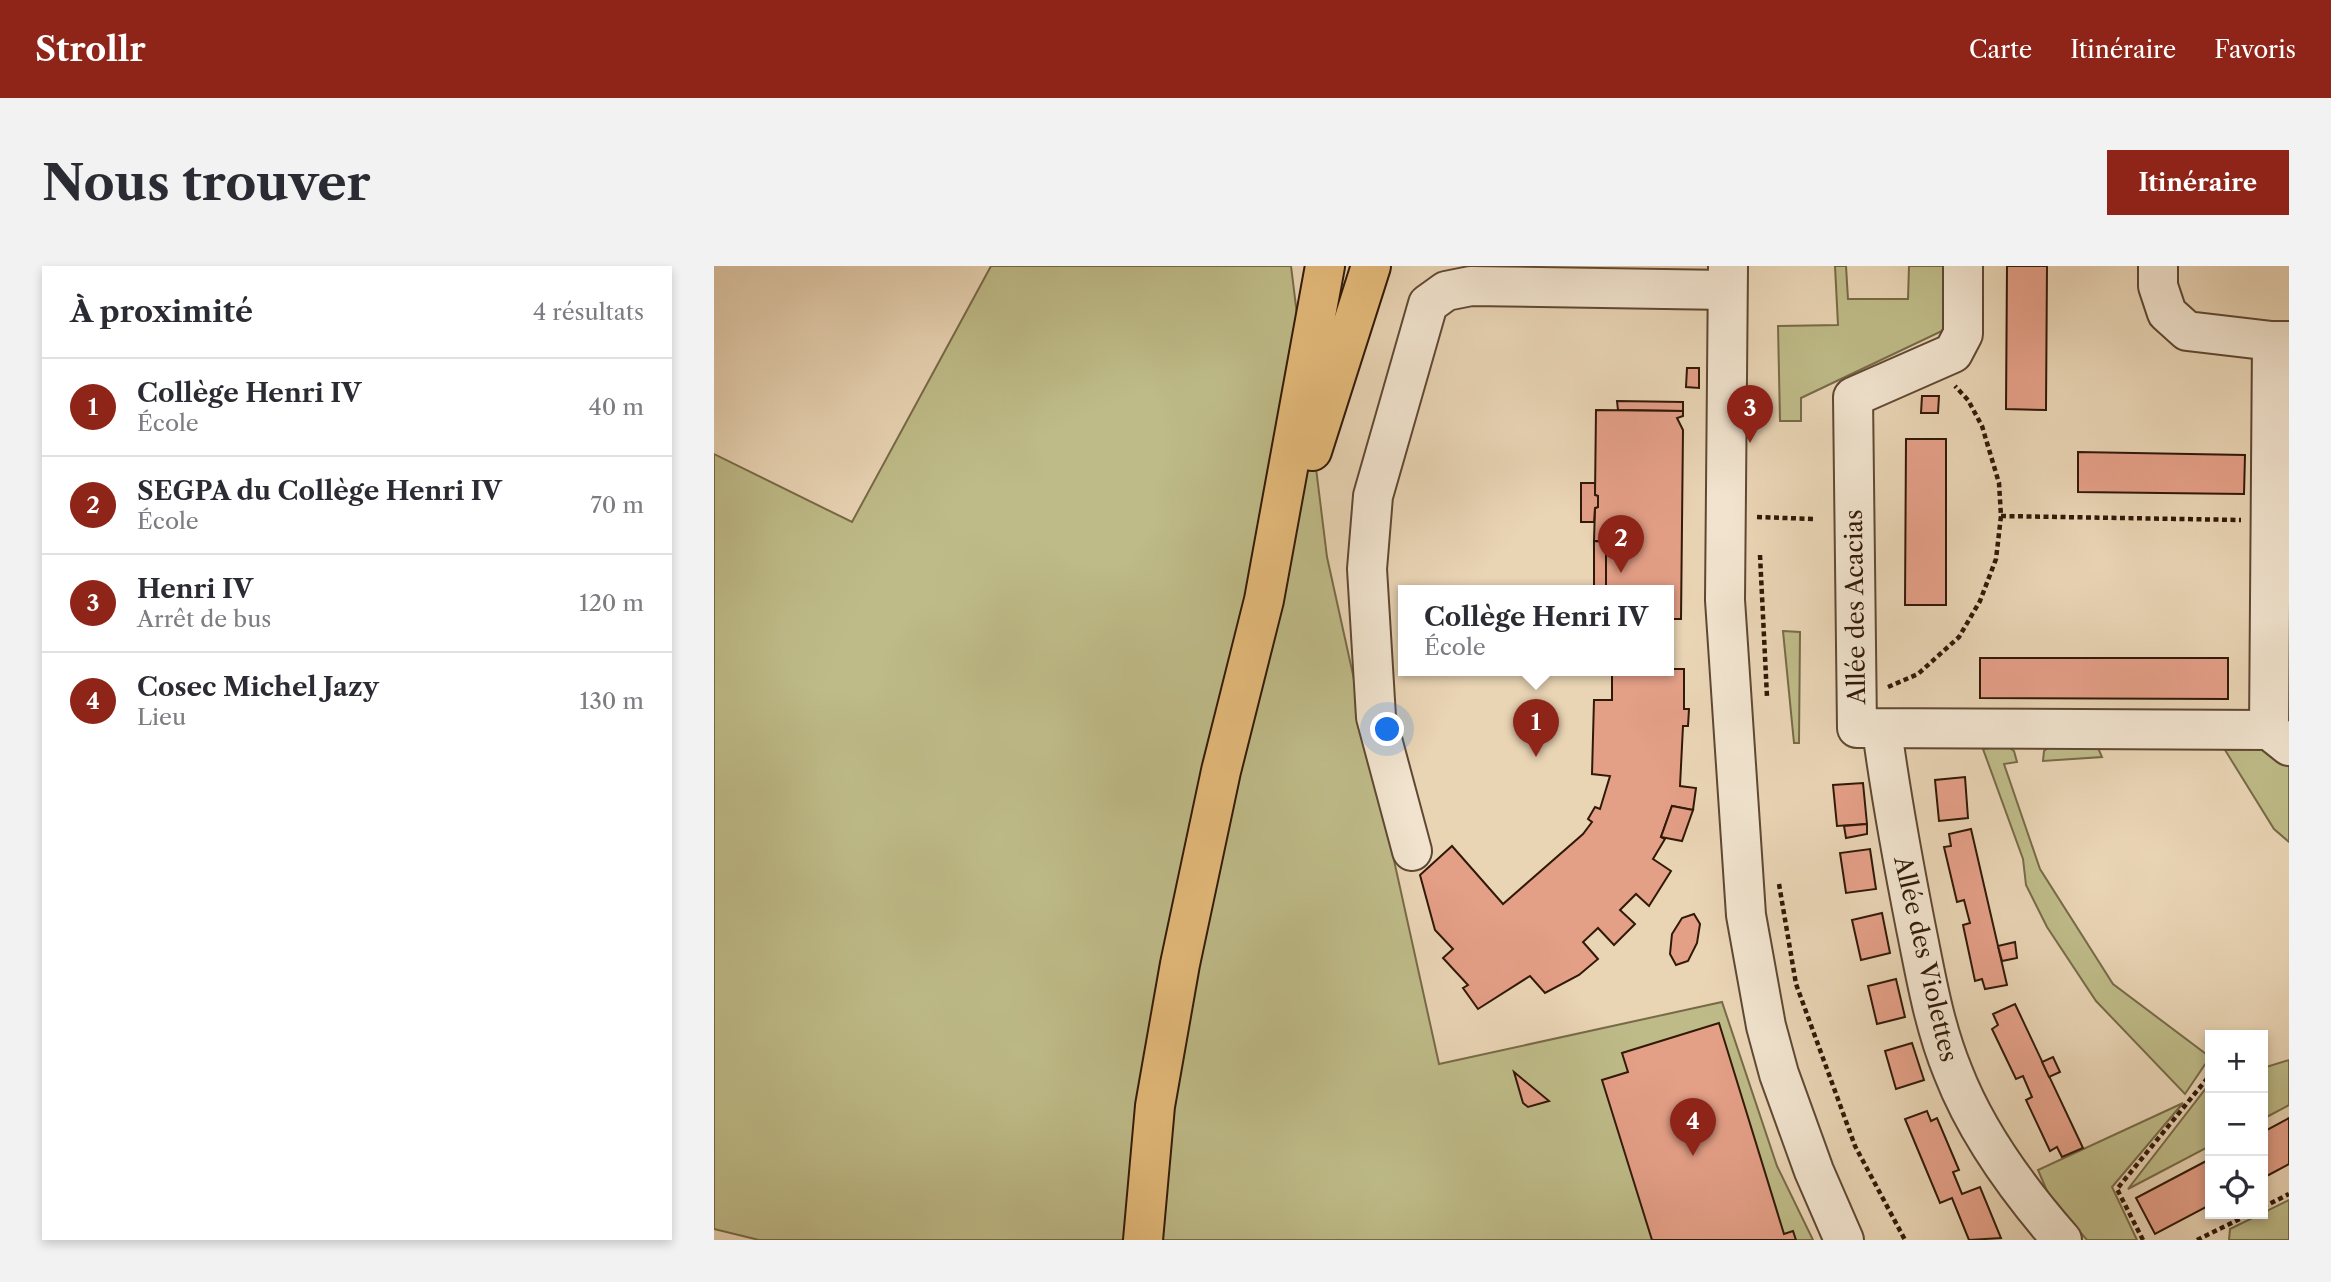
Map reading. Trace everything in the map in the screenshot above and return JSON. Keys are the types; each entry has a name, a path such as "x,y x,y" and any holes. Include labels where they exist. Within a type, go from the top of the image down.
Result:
{"main road":[{"path":"1264,600 1325,266"},
{"path":"1143,1240 1155,1105 1180,964 1221,771 1264,600 1371,266"}],"street":[{"name":"Allée des Acacias","path":"1963,266 1963,334 1953,353 1853,397 1865,720 2279,738 2280,619 2271,520 2281,450 2280,341"},
{"path":"2158,266 2158,286 2167,313 2187,331 2280,341"},
{"path":"1412,851 1376,717 1367,569 1373,496 1429,304 1446,290 1471,286 1727,278 1747,513 1725,600 1746,915 1766,1026 1779,1074 1814,1171 1843,1234"},
{"name":"Allée des Violettes","path":"1865,720 1895,821 1928,990 1953,1074 1980,1128 2008,1172 2063,1240"}],"path":[{"path":"1865,720 1959,637 1980,601 1996,559 2001,516 1999,483 1982,426 1968,400 1934,362"},
{"path":"1747,513 1814,519"},
{"path":"2001,516 2271,520"},
{"path":"1760,544 1767,706"},
{"path":"1778,880 1801,997 1855,1146 1905,1240"},
{"path":"2143,1240 2117,1189 2205,1081"},
{"path":"2268,1204 2289,1194"},
{"path":"2197,1240 2240,1219"}],"shaded area":[{"path":"991,266 1291,266 1327,557 1439,1064 1722,1002 1777,1166 1813,1240 759,1240 714,1229 714,454 852,522"},
{"path":"1835,266 1846,266 1848,299 1908,299 1909,266 1948,266 1949,317 1942,331 1801,398 1801,421 1780,421 1778,326 1838,325"},
{"path":"1783,631 1800,632 1799,743 1794,743"},
{"path":"2054,743 2098,748 2102,757 2043,761 2044,751"},
{"path":"2007,746 2014,751 2017,762 2004,764 2040,869 2113,984 2205,1053 2205,1064 2185,1094 2096,1001 2047,927 2026,885 2023,859 1983,749"},
{"path":"2268,748 2289,762 2289,842 2274,829 2225,750"},
{"path":"2289,1060 2289,1105 2268,1116 2268,1093 2268,1066"},
{"path":"2205,1089 2205,1149 2128,1189"},
{"path":"2183,1103 2112,1187 2137,1240 2087,1240 2050,1198 2038,1170"},
{"path":"2289,1200 2289,1240 2229,1240 2230,1229 2250,1219 2268,1219 2268,1210"}],"building":[{"path":"2007,266 2047,266 2046,410 2006,409"},
{"path":"1687,368 1699,368 1699,388 1686,387"},
{"path":"1922,396 1939,396 1938,413 1921,413"},
{"path":"1617,401 1683,402 1683,411 1618,410"},
{"path":"1596,410 1683,411 1683,416 1677,418 1683,430 1681,619 1674,619 1674,585 1606,585 1606,542 1594,541 1595,508 1598,507 1598,496 1595,495"},
{"path":"1906,439 1946,439 1946,605 1905,605"},
{"path":"2078,452 2245,455 2244,494 2078,492"},
{"path":"1581,483 1595,483 1598,507 1595,508 1594,522 1581,522"},
{"path":"1594,541 1606,542 1606,585 1594,585"},
{"path":"1980,658 2228,658 2228,699 1980,698"},
{"path":"1674,669 1684,669 1684,709 1689,709 1688,726 1683,726 1680,786 1696,788 1693,810 1672,806 1661,837 1665,839 1653,859 1671,871 1649,906 1636,894 1620,910 1635,924 1614,945 1598,928 1583,942 1598,959 1579,975 1545,993 1530,976 1478,1009 1463,988 1468,985 1443,958 1453,949 1435,930 1420,875 1452,846 1503,904 1583,834 1592,822 1588,819 1595,807 1600,809 1610,776 1592,774 1594,700 1612,700 1612,676 1674,676"},
{"path":"1965,777 1968,818 1939,821 1935,780"},
{"path":"1863,783 1867,824 1837,826 1833,785"},
{"path":"1672,806 1693,810 1682,841 1661,837"},
{"path":"1867,824 1867,834 1846,838 1844,826"},
{"path":"1971,829 2007,985 1985,989 1982,979 1975,981 1963,925 1970,923 1964,900 1957,902 1944,847 1951,846 1949,834"},
{"path":"1870,849 1876,889 1846,893 1840,853"},
{"path":"1882,913 1890,953 1861,960 1852,920"},
{"path":"1694,914 1700,924 1697,943 1688,961 1676,965 1670,954 1672,934 1682,918"},
{"path":"2015,942 2017,958 2002,961 1998,946"},
{"path":"1896,979 1905,1017 1877,1024 1868,986"},
{"path":"2015,1004 2083,1148 2062,1157 2057,1147 2050,1151 2026,1100 2032,1097 2023,1076 2016,1079 1992,1029 1998,1025 1993,1014"},
{"path":"1719,1023 1784,1234 1793,1231 1796,1240 1652,1240 1602,1080 1628,1072 1622,1053"},
{"path":"1912,1043 1924,1080 1896,1089 1885,1051"},
{"path":"2053,1057 2060,1072 2049,1077 2042,1062"},
{"path":"1514,1072 1549,1101 1528,1107 1523,1103"},
{"path":"1927,1111 1931,1121 1937,1118 1959,1170 1953,1172 1962,1194 1980,1187 2001,1238 1969,1240 1952,1198 1940,1203 1905,1119"},
{"path":"2289,1118 2289,1164 2268,1175 2268,1156 2268,1129"},
{"path":"2205,1162 2205,1208 2155,1234 2136,1198"}],"place":[{"name":"Henri IV","path":"1750,443"},
{"name":"SEGPA du Collège Henri IV","path":"1621,573"},
{"name":"Collège Henri IV","path":"1536,757"},
{"name":"Cosec Michel Jazy","path":"1693,1156"}]}
